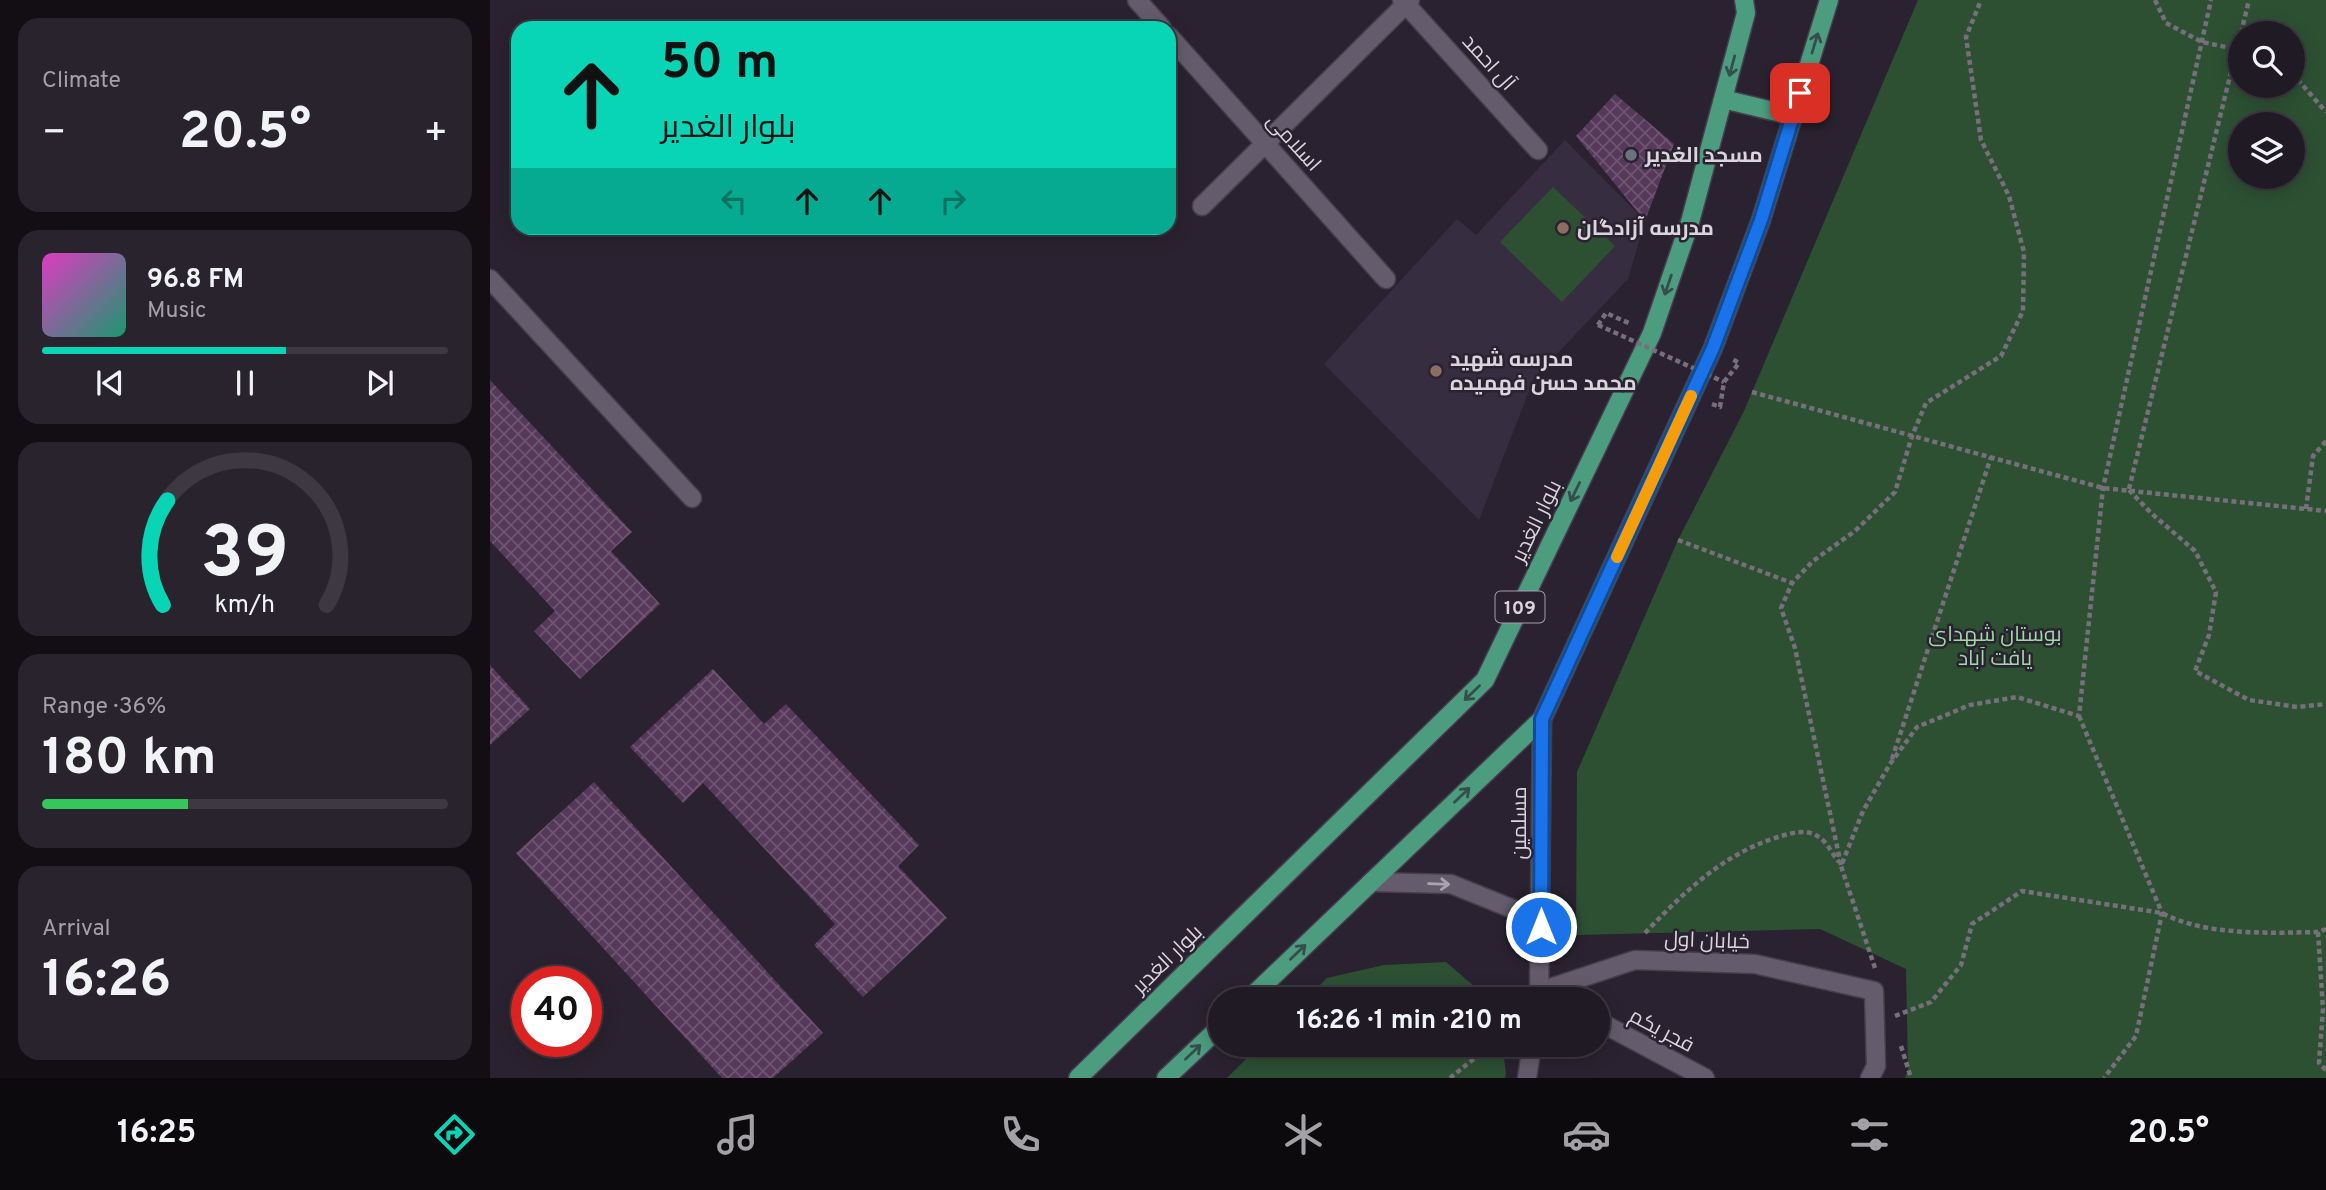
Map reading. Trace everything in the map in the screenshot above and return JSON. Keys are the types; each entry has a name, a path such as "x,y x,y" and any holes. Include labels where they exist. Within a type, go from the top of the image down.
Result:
{"main road":[{"name":"بلوار الغدیر","path":"1078,1078 1485,680 1652,333 1690,222 1746,13 1744,0"},
{"path":"1262,987 1542,719 1713,348 1761,220 1829,0"},
{"path":"1723,99 1793,116"},
{"path":"1166,1078 1208,1038"}],"street":[{"path":"1137,0 1156,21"},
{"path":"1202,205 1406,1"},
{"name":"آل احمد","path":"1406,1 1538,150"},
{"name":"اسلامی","path":"1176,44 1385,279"},
{"path":"490,279 692,498"},
{"name":"مسلمین","path":"1542,719 1541,927 1544,987"},
{"path":"1371,882 1451,884 1513,909 1541,927"},
{"name":"خیابان اول","path":"1569,987 1635,960 1755,964 1876,985"},
{"path":"1870,1078 1876,1066 1876,985"},
{"name":"فجر یکم","path":"1610,1027 1705,1078"},
{"path":"1527,1078 1530,1057"}],"path":[{"path":"1876,985 1841,866 1795,648 1780,608 1792,583 1813,561 1855,531 1895,492 1912,436 1926,403 2001,356 2022,311 2024,252 2010,196 1980,140 1966,37 1981,0"},
{"path":"2155,0 2166,23 2202,42 2228,48"},
{"path":"2104,1078 2136,1036 2162,913 2079,716 2104,488 2211,0"},
{"path":"2243,21 2249,0"},
{"path":"2305,88 2326,112"},
{"path":"2129,489 2228,90"},
{"path":"1606,313 1598,324 1724,382"},
{"path":"1720,407 1724,382 1739,363"},
{"path":"1752,392 2104,488 2326,511"},
{"path":"2306,509 2313,456 2326,441"},
{"path":"1890,764 1991,457"},
{"path":"2129,489 2151,513 2195,551 2216,592 2209,635 2195,671 2249,700 2297,707 2326,704"},
{"path":"1678,540 1792,583"},
{"path":"1841,866 1863,811 1890,764 1917,727 1970,705 2017,698 2079,716"},
{"path":"1645,933 1682,895 1721,862 1762,842 1799,831 1819,837 1841,866"},
{"path":"1891,1017 1931,1002 1961,965 1972,923 2022,891 2162,913 2179,922 2256,934 2318,932 2326,929"},
{"path":"2318,932 2323,1009 2319,1063 2326,1070"},
{"path":"1899,1042 1911,1078"},
{"path":"1450,1078 1476,1057"}],"shaded area":[{"name":"مدرسه شهید محمد حسن فهمیده","path":"1565,140 1645,221 1628,279 1534,378 1479,520 1324,364 1457,219 1476,235"}],"green space":[{"name":"بوستان شهدای یافت آباد","path":"1918,0 2326,0 2326,1078 1905,1078 1908,1070 1906,969 1820,929 1576,935 1577,772 1678,540 1744,411"},
{"path":"1553,187 1615,246 1562,302 1500,242"},
{"path":"1446,962 1475,987 1318,987 1327,978 1384,965"},
{"path":"1248,1057 1504,1057 1506,1073 1505,1078 1227,1078"}],"building":[{"name":"مسجد الغدیر","path":"1615,94 1674,144 1645,221 1576,136"},
{"path":"490,380 632,532 611,551 660,604 580,679 534,631 555,611 490,541"},
{"path":"490,665 530,709 490,745"},
{"path":"713,669 764,724 786,704 919,845 898,866 947,918 863,997 814,945 835,924 703,783 683,803 630,747"},
{"path":"594,782 823,1033 773,1078 722,1078 516,853"}],"slow traffic":[{"path":"1617,557 1691,396"}],"place":[{"name":"مسجد الغدیر","path":"1631,155"},
{"name":"مدرسه آزادگان","path":"1563,228"},
{"name":"مدرسه شهید محمد حسن فهمیده","path":"1436,371"}],"route":[{"path":"1541,927 1542,719 1713,348 1761,220 1800,93"}]}
